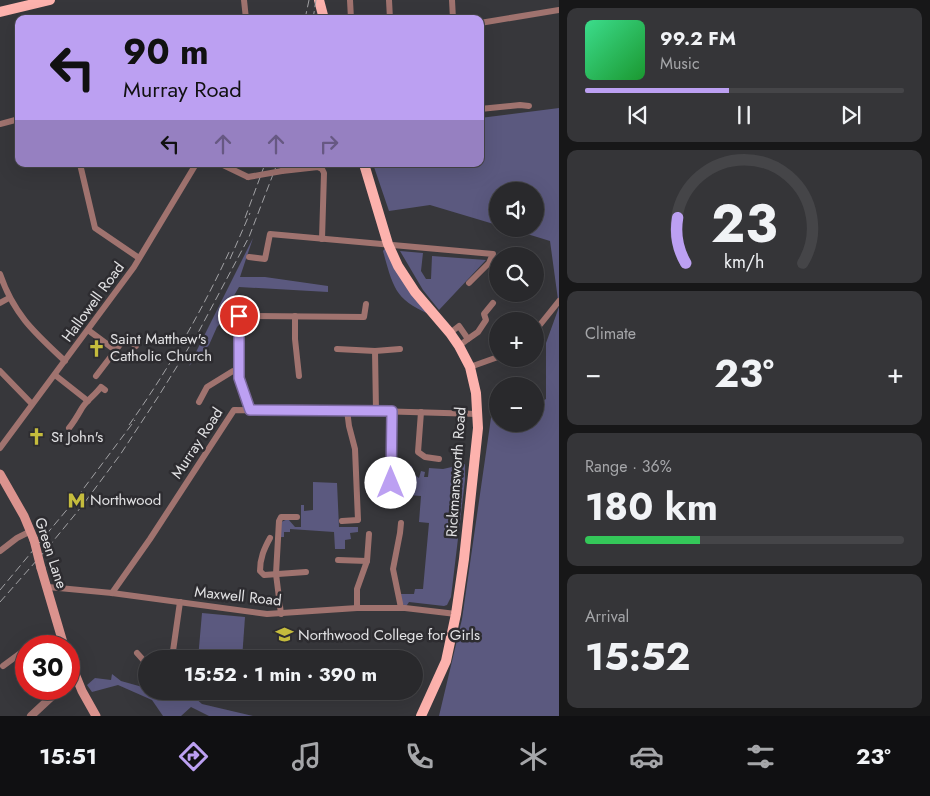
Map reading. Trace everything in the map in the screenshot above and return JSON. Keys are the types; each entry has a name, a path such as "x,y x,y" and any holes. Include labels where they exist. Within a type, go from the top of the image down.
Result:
{"main road":[{"path":"0,12 50,0"},
{"path":"319,0 323,15"},
{"name":"Rickmansworth Road","path":"365,167 388,244 398,266 415,292 459,346 470,367 476,393 478,414 465,549 456,614 446,660 421,716"},
{"name":"Green Lane","path":"0,474 24,516 34,540 61,635"},
{"path":"80,691 96,716"}],"street":[{"path":"244,0 246,15"},
{"path":"350,0 351,15"},
{"path":"388,0 390,15"},
{"path":"452,0 453,15"},
{"path":"484,22 559,10"},
{"path":"484,109 520,105 529,106"},
{"path":"0,124 15,120"},
{"path":"81,167 95,228 139,258"},
{"name":"Hallowell Road","path":"0,448 139,258 194,167"},
{"path":"227,167 248,177 318,167 322,169 324,173 322,239"},
{"path":"249,257 265,259 270,234 493,254 489,264 469,283"},
{"path":"0,274 9,298 30,328 65,361"},
{"path":"0,303 9,298"},
{"path":"544,320 559,301"},
{"path":"459,346 478,332 486,320 484,314 493,303"},
{"path":"250,410 239,378 239,316 364,317 366,304"},
{"path":"295,316 298,376"},
{"path":"450,333 459,326 468,339"},
{"path":"88,330 115,350"},
{"path":"96,376 125,338 136,346"},
{"path":"338,350 375,351 400,349"},
{"path":"375,351 376,411"},
{"path":"470,367 489,360"},
{"path":"0,371 32,404"},
{"path":"199,402 207,387 233,371 239,371"},
{"path":"55,375 88,401"},
{"path":"69,428 88,401 101,387 105,390"},
{"name":"Murray Road","path":"112,593 150,539 234,410 347,410 478,414"},
{"path":"342,520 358,520 355,449 347,410"},
{"path":"391,483 392,411"},
{"path":"421,412 418,452 425,457 439,459"},
{"path":"281,614 276,574 279,521 281,517 297,518"},
{"path":"401,523 393,569 401,608"},
{"path":"0,551 30,530"},
{"path":"357,608 357,590 367,561 369,534"},
{"path":"270,538 262,553 260,562 260,571 264,575 306,572"},
{"path":"338,560 367,561"},
{"name":"Maxwell Road","path":"48,587 112,593 259,613 281,614 357,608 401,608 456,614"},
{"path":"174,650 180,602"},
{"path":"3,666 15,657"},
{"path":"31,716 48,700"}],"shaded area":[{"path":"559,108 559,307 550,241 537,237 544,237 544,182 489,182 489,223 430,205 389,211 374,167 484,167 484,117"},
{"path":"253,238 240,277 265,277 328,286 328,292 239,287 225,311 225,319 217,327 209,345 189,366"},
{"path":"388,244 436,317 412,306 399,293 390,276 383,251"},
{"path":"400,251 423,253 421,271 426,279 431,279 432,256 486,260 439,310 423,290"},
{"path":"559,307 559,716 439,716 462,619 489,432 544,432 546,343"},
{"path":"398,463 412,466 413,474 419,478 421,471 425,472 424,477 428,477 429,468 443,469 465,464 465,480 451,597 447,605 444,606 409,602 405,608 398,594 414,594 415,589 423,589 429,523 419,522 421,496 395,494"},
{"path":"313,482 337,483 339,527 358,527 358,532 350,533 351,539 345,540 345,549 335,549 334,532 290,529 290,532 284,532 284,537 281,537 281,522 288,519 295,527 301,527 301,505 304,505 304,511 313,510"},
{"path":"202,613 245,617 243,650 199,650"},
{"path":"112,674 121,681 138,686 138,694 118,685 92,692 87,685 95,678 111,680"},
{"path":"152,700 197,700 202,704 253,716 209,716 191,707 181,716 163,716"}],"railway":[{"path":"306,15 309,0"},
{"path":"314,15 316,0"},
{"path":"245,218 264,167"},
{"path":"0,602 82,506 120,455 158,397 199,331 249,237 276,167"},
{"path":"230,259 250,213"},
{"path":"129,425 184,340 230,250"},
{"path":"0,590 75,500 135,420"}],"place":[{"name":"Saint Matthew's Catholic Church","path":"96,348"},
{"name":"St John's","path":"37,437"},
{"name":"Northwood","path":"76,500"},
{"name":"Northwood College for Girls","path":"284,635"}],"route":[{"path":"239,316 239,378 250,410 392,411 391,483"}]}
